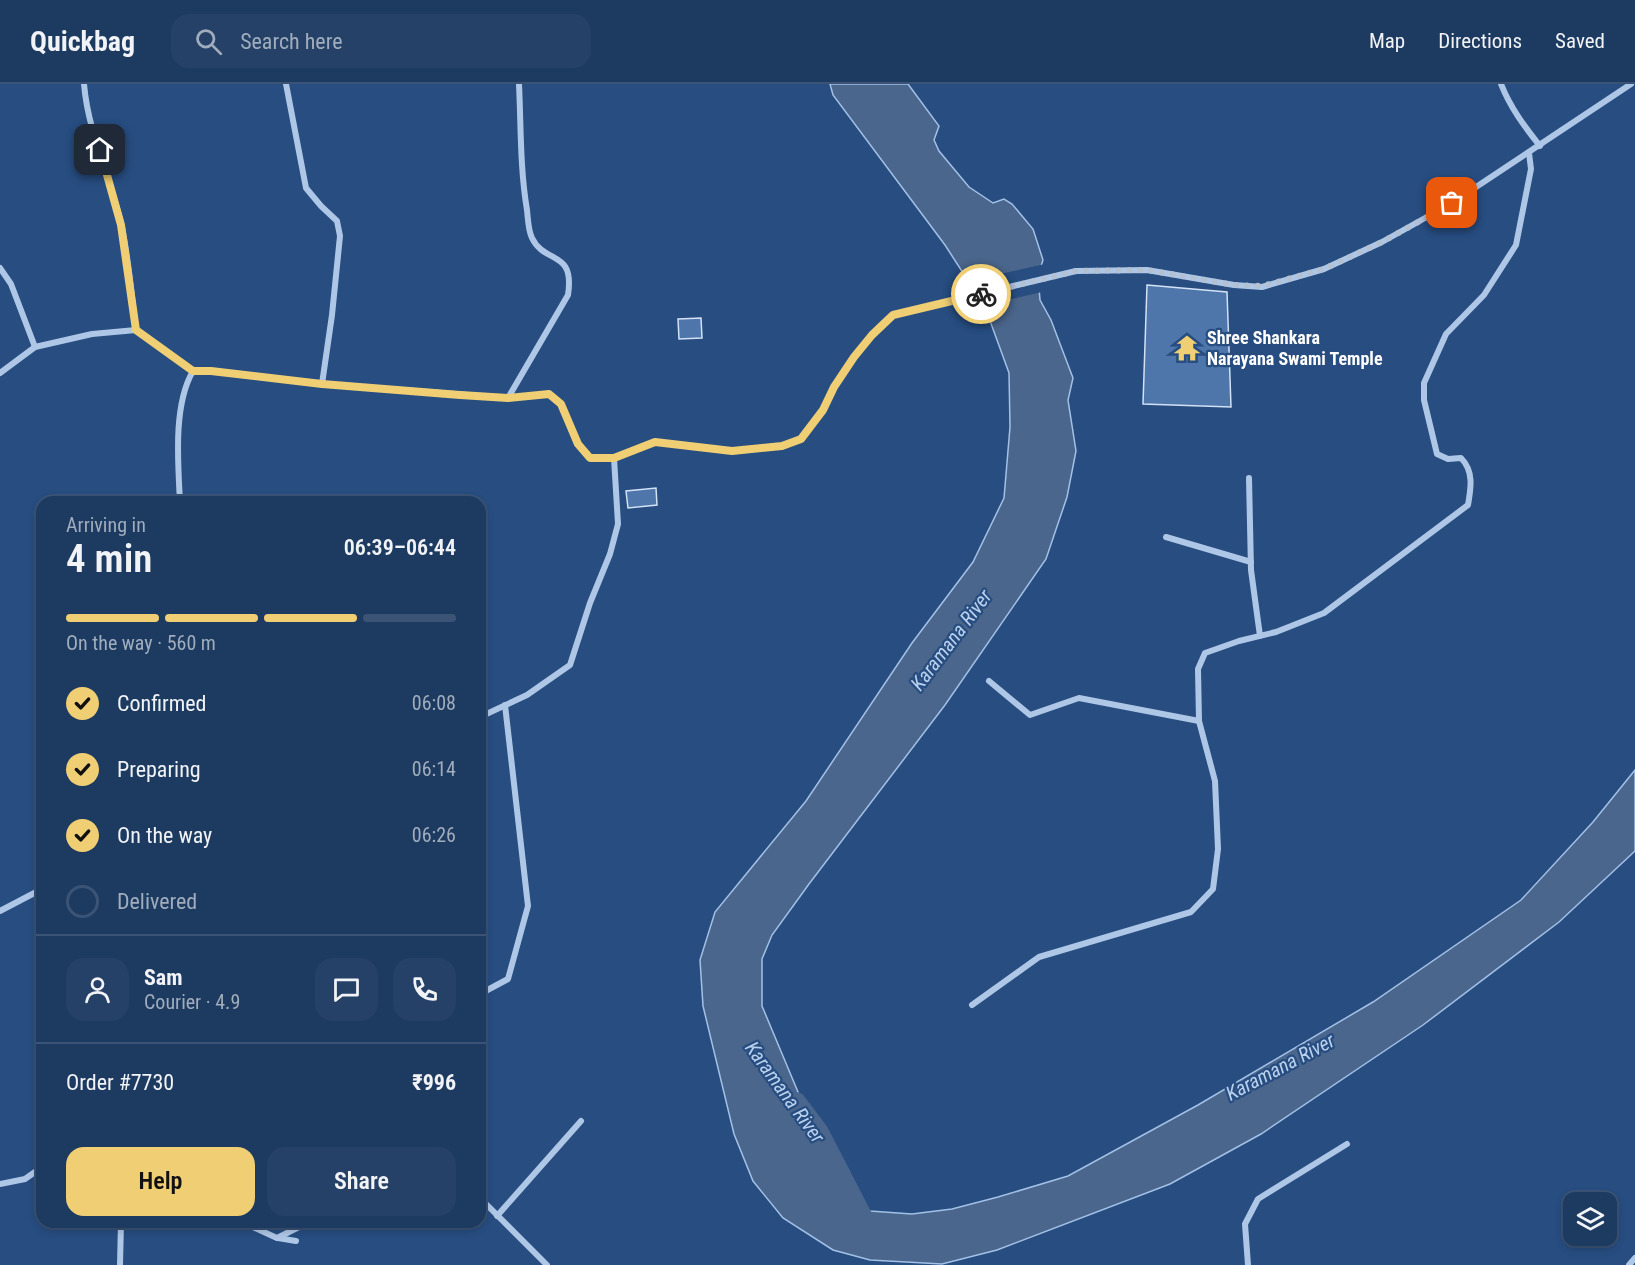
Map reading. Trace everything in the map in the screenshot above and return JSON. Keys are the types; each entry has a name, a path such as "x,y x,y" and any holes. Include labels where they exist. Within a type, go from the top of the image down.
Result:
{"street":[{"path":"84,84 87,111 121,225 136,330"},
{"path":"286,84 306,188 337,221 340,236 322,384"},
{"path":"508,398 567,295 569,285 568,270 561,261 545,251 532,238 523,187 519,84"},
{"path":"1501,84 1522,124 1540,146"},
{"path":"0,373 35,347 92,334 136,330 193,371 211,371 322,384 508,398 549,394 561,404 578,444 590,458 614,458 655,442 732,451 782,446 801,439 823,410 834,387 854,357 893,315 1076,271 1147,270 1243,286 1262,286 1324,269 1382,242 1452,203 1631,84"},
{"path":"972,1005 1039,957 1191,912 1213,889 1218,849 1215,781 1199,721 1198,669 1205,653 1276,632 1324,613 1468,506 1471,473 1461,458 1448,459 1437,454 1424,400 1424,383 1446,334 1484,295 1516,245 1531,169 1529,153"},
{"path":"0,268 11,284 35,347"},
{"path":"180,496 178,460 181,417 187,382 193,371"},
{"path":"486,714 527,695 570,665 590,603 610,554 618,524 614,458"},
{"path":"1249,478 1251,562 1260,636"},
{"path":"1166,537 1251,562"},
{"path":"989,681 1030,715 1079,698 1199,721"},
{"path":"486,990 508,979 528,906 505,705"},
{"path":"0,911 36,892"},
{"path":"497,1216 581,1121"},
{"path":"1248,1265 1245,1224 1257,1199 1347,1144"},
{"path":"0,1185 25,1179 36,1171"},
{"path":"486,1204 547,1265"},
{"path":"120,1265 121,1228"},
{"path":"255,1228 277,1238 296,1241"},
{"path":"277,1238 297,1228"},
{"path":"1629,1265 1635,1258"}],"water":[{"path":"830,84 908,84 939,126 934,140 939,151 969,187 993,203 1004,199 1012,204 1033,229 1043,260 1038,276 1040,300 1051,320 1073,378 1068,400 1076,451 1067,497 1046,559 945,705 772,935 762,959 762,1006 842,1197 870,1211 912,1214 952,1209 1068,1176 1198,1105 1373,1002 1521,900 1593,822 1635,770 1635,851 1559,922 1423,1025 1261,1134 1170,1184 997,1250 942,1264 870,1260 833,1250 783,1218 753,1181 734,1134 703,1006 700,960 715,912 806,801 912,643 973,562 1004,498 1010,427 1009,373 985,307 945,245 833,95"}],"pier":[{"path":"1045,264 1041,276 1042,292 981,306 965,282"}],"building":[{"name":"Shree Shankara Narayana Swami Temple","path":"1147,285 1227,292 1231,407 1143,404"},
{"path":"701,318 702,338 679,339 678,319"},
{"path":"656,488 657,505 628,508 626,491"}],"waterway":[{"name":"Karamana River","path":"795,1104 817,1133 867,1230"}],"way so far":[{"path":"981,294 1076,271 1147,270 1234,285 1262,286 1324,269 1382,242 1452,203"}],"place":[{"name":"Shree Shankara Narayana Swami Temple","path":"1187,348"}],"route":[{"path":"100,150 121,225 136,330 193,371 460,395 508,398 549,394 561,404 578,444 590,458 614,458 655,442 732,451 782,446 801,439 823,410 834,387 854,357 893,315 981,294"}]}
